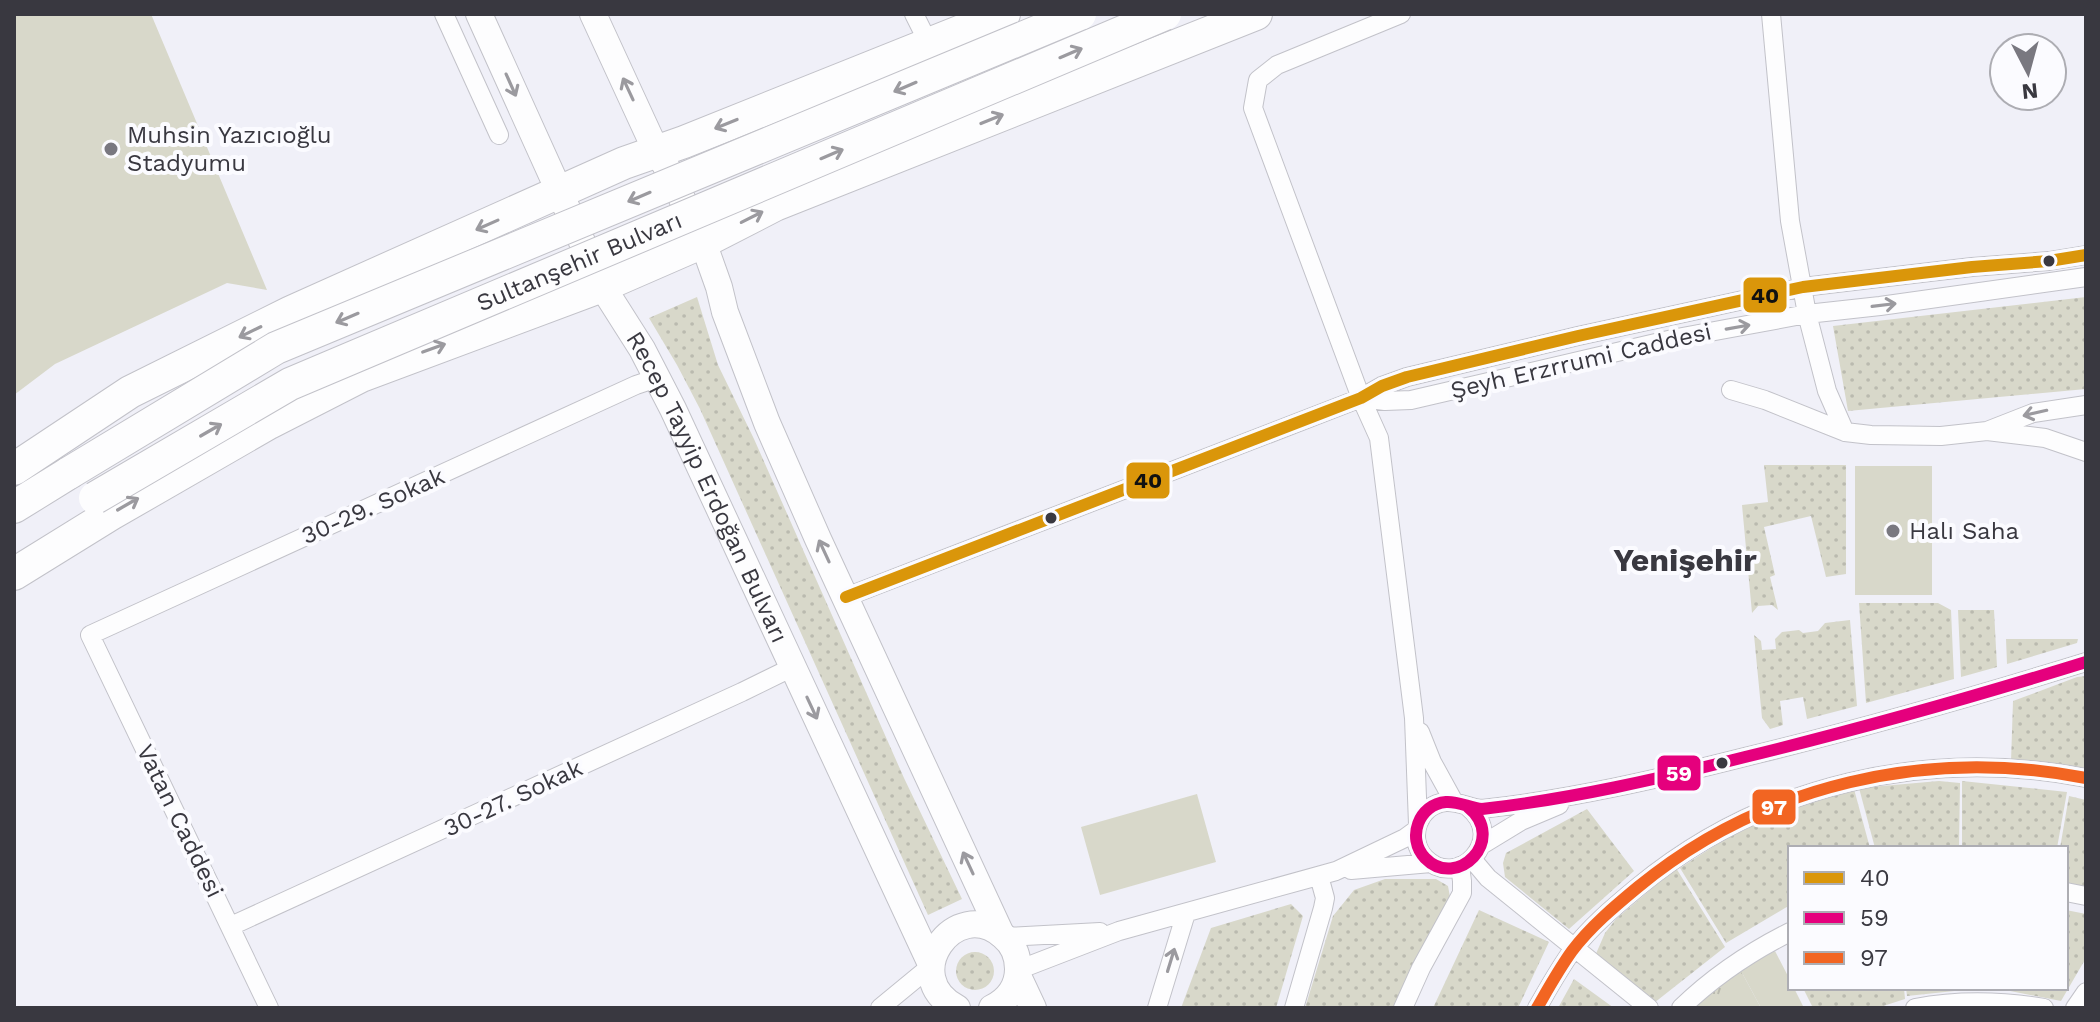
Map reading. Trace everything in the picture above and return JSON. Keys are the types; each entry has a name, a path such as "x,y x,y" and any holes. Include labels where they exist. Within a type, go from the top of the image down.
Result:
{"highway":[{"path":"14,469 130,392 291,312 614,167 1004,14"},
{"name":"Sultanşehir Bulvarı","path":"14,507 276,348 1080,14"},
{"name":"Sultanşehir Bulvarı","path":"14,550 95,498 290,384 1165,14"},
{"path":"14,574 269,423 361,376 602,286 703,242 775,205 1256,14"}],"street":[{"path":"444,14 499,135"},
{"name":"Recep Tayyip Erdoğan Bulvarı","path":"479,14 602,286 657,378 931,965 935,987 948,1006"},
{"path":"593,14 703,242 725,312 767,423 1003,936 1016,955 1018,973 1033,1008"},
{"path":"914,14 929,44"},
{"path":"1401,14 1277,65 1258,80 1253,108 1361,398 1379,438 1414,718 1419,849 1431,863"},
{"path":"1771,14 1790,221 1807,314 1827,391 1845,432"},
{"name":"Şeyh Erzrrumi Caddesi","path":"846,597 1420,373 1803,287 2086,255"},
{"name":"Şeyh Erzrrumi Caddesi","path":"1361,398 1411,400 1677,338 1807,314 2086,277"},
{"name":"30-29. Sokak","path":"90,635 657,378"},
{"path":"1731,390 1845,432 1941,436 1987,431 2045,438 2086,452"},
{"path":"1987,431 2033,413 2086,405"},
{"name":"Vatan Caddesi","path":"90,635 269,1008"},
{"path":"992,1008 1009,995 1018,973 1119,931 1328,873 1397,842 1417,827 1421,817 1432,806 1446,802 1496,807 1594,793 1820,739 2086,662"},
{"name":"30-27. Sokak","path":"231,926 793,667"},
{"path":"1403,1008 1462,893 1462,881 1483,834 1480,822 1461,805 1432,762 1414,718"},
{"path":"1537,1008 1573,949 1624,899 1680,855 1742,820 1809,793 1878,776 1950,767 2024,769 2086,778"},
{"path":"1328,873 1431,863 1450,868 1471,857 1521,821 1594,793"},
{"path":"1471,857 1488,878 1649,1008"},
{"path":"1294,1008 1323,908 1328,873"},
{"path":"1157,1008 1186,913"},
{"path":"880,1008 931,965 940,942 956,929 977,925 992,928 1003,936 1119,931"},
{"path":"1681,1008 1715,978 1788,933"},
{"path":"2075,1008 2086,992"},
{"path":"1915,1008 1985,1002 2044,1008"}],"green space":[{"name":"Muhsin Yazıcıoğlu Stadyumu","path":"14,14 151,14 267,290 227,283 55,364 14,395"},
{"path":"697,297 718,365 754,439 904,778 962,899 928,915 700,409 649,318"},
{"path":"2086,297 2086,389 1848,411 1833,326"},
{"path":"1764,465 1846,465 1846,574 1826,577 1811,516 1764,527 1775,575 1770,577 1778,610 1772,605 1758,606 1752,613 1742,505 1768,502"},
{"name":"Halı Saha","path":"1855,466 1932,466 1932,595 1855,595"},
{"path":"2085,487 2086,639 2084,640"},
{"path":"1859,603 1938,603 1951,610 1954,679 1866,703"},
{"path":"1958,610 1994,610 1997,667 1961,677"},
{"path":"1850,620 1857,706 1807,719 1803,697 1780,701 1783,725 1770,729 1762,718 1754,635 1761,641 1762,650 1776,649 1775,639 1782,632 1818,631 1825,623"},
{"path":"2006,639 2078,639 2077,643 2007,664"},
{"path":"2086,676 2086,771 2011,762 2013,701"},
{"path":"1939,781 1960,783 1959,846 1874,846 1859,788"},
{"path":"1962,781 2067,792 2057,846 1962,846"},
{"path":"1854,789 1869,846 1788,846 1788,906 1726,943 1680,868 1747,825"},
{"path":"1197,794 1216,862 1100,895 1081,827"},
{"path":"2069,796 2086,800 2086,893 2068,890 2068,846 2060,846"},
{"path":"1587,809 1634,871 1569,929 1505,877 1503,863 1506,853"},
{"path":"1676,868 1725,947 1654,1003 1595,956 1605,933 1616,919"},
{"path":"1385,879 1436,879 1448,886 1450,897 1396,1008 1305,1008 1333,916 1354,890"},
{"path":"1291,904 1303,916 1276,1008 1181,1008 1211,928"},
{"path":"1479,910 1549,942 1518,1008 1433,1008"},
{"path":"2068,910 2086,914 2086,958 2068,989"},
{"path":"1775,951 1788,976 1788,990 1795,990 1804,1008 1761,1008 1740,969"},
{"path":"975,952 988,958 994,971 988,984 975,990 962,984 956,971 962,958"},
{"path":"1740,969 1761,1008 1695,1008 1720,983"},
{"path":"1574,979 1614,1008 1558,1008"},
{"path":"1804,990 1904,990 1905,999 1877,1008 1813,1008"},
{"path":"1906,990 1964,990 1907,996"},
{"path":"2005,990 2067,990 2061,1001"}],"transit line":[{"name":"40","path":"846,597 1361,398 1407,377 1803,287 2086,255"},
{"name":"59","path":"1468,807 1479,820 1483,833 1480,846 1474,857 1463,865 1438,867 1425,858 1416,841 1422,815 1437,804 1450,802 1482,809 1548,800 1647,780 1874,724 2086,662"},
{"name":"97","path":"1537,1008 1579,942 1638,887 1687,851 1739,822 1793,799 1850,782 1908,772 1967,767 2027,770 2086,778"}],"place":[{"name":"Muhsin Yazıcıoğlu Stadyumu","path":"111,149"},
{"name":"Halı Saha","path":"1893,531"}],"district":[{"name":"Yenişehir","path":"1685,560"}]}
